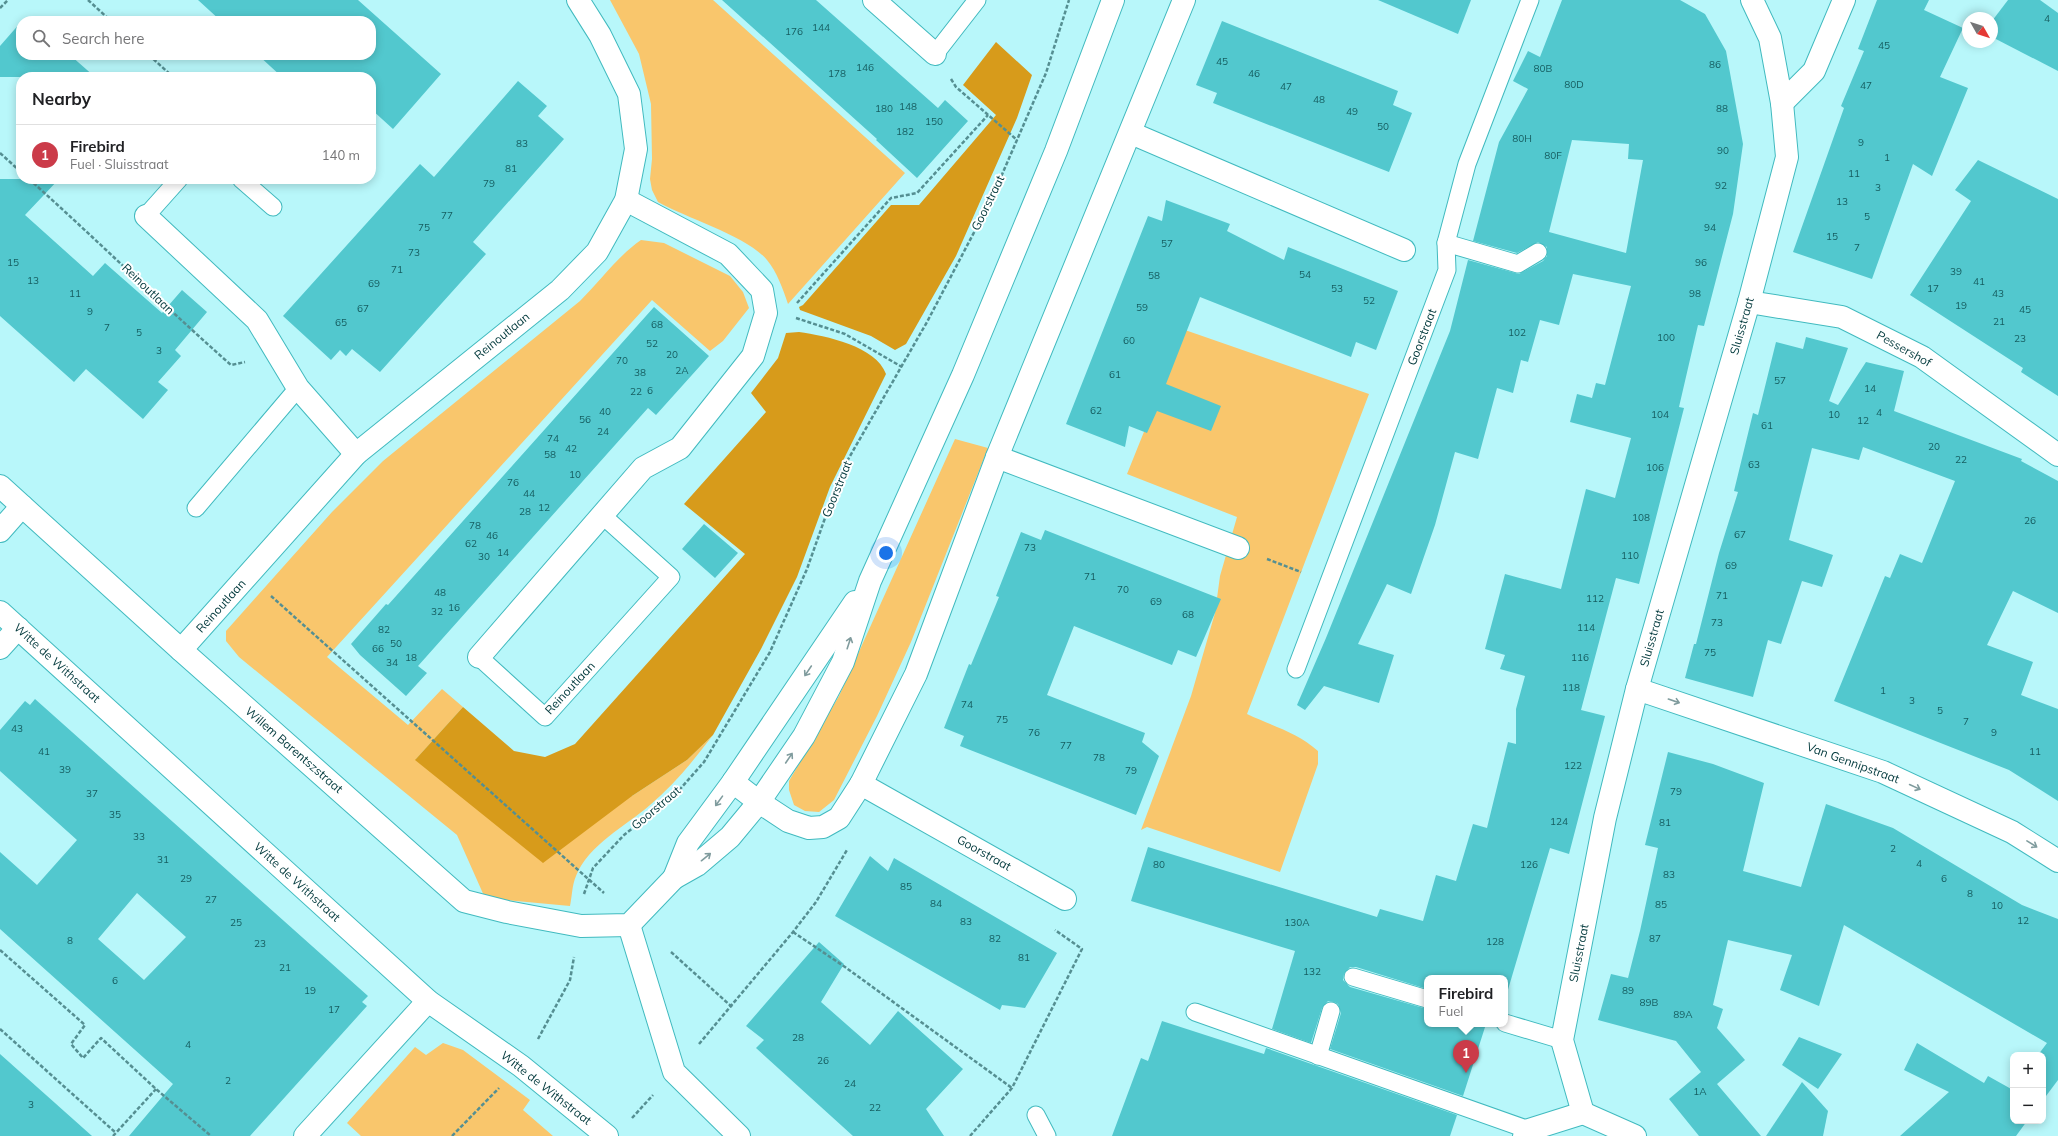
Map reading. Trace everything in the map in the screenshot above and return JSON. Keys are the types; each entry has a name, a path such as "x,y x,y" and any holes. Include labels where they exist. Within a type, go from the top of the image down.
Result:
{"street":[{"name":"Reinoutlaan","path":"181,650 356,454 560,290 598,252 626,200 636,149 629,94 600,35 578,0"},
{"path":"874,0 935,54"},
{"path":"739,1136 674,1072 631,922 674,878 697,864 730,837 759,802 804,736 844,662 870,581 963,375 1056,151 1113,0"},
{"path":"733,782 759,802 788,821 809,828 823,827 839,818 861,784 916,674 997,457 1131,133 1184,0"},
{"name":"Sluisstraat","path":"1583,1113 1562,1040 1605,818 1637,689 1749,302 1787,157 1782,103 1770,38 1752,0"},
{"path":"1782,103 1814,71 1844,0"},
{"path":"1131,133 1404,250"},
{"name":"Reinoutlaan","path":"479,657 643,468 680,448 753,356 766,313 762,290 728,254 626,200"},
{"path":"146,216 257,320 298,388 356,454"},
{"name":"Pessershof","path":"1749,302 1842,317 1922,357 2058,455"},
{"path":"997,457 1238,548"},
{"name":"Willem Barentszstraat","path":"0,486 181,650 464,901 507,912 581,926 631,922"},
{"path":"0,531 22,506"},
{"path":"674,878 688,843 733,782 870,581"},
{"name":"Witte de Withstraat","path":"0,612 428,1001 521,1066 606,1136"},
{"path":"0,648 18,628"},
{"name":"Van Gennipstraat","path":"1637,689 1883,772 2012,832 2058,861"},
{"name":"Goorstraat","path":"861,784 1065,899"},
{"path":"306,1136 428,1001"},
{"path":"1526,1133 1583,1113 1635,1136"}],"lane":[{"path":"935,54 977,0"},
{"name":"Goorstraat","path":"1296,669 1447,270 1446,243 1467,164 1530,0"},
{"path":"146,216 175,184"},
{"path":"246,184 273,207"},
{"path":"1446,243 1518,264 1538,252"},
{"path":"196,508 298,388"},
{"name":"Reinoutlaan","path":"479,657 545,717 671,577 602,515"},
{"path":"1354,977 1424,998"},
{"path":"1318,1056 1331,1011"},
{"path":"1196,1012 1526,1133"},
{"path":"1508,1024 1562,1040"},
{"path":"1036,1115 1047,1136"}],"path":[{"path":"0,8 8,0"},
{"path":"88,0 106,16"},
{"name":"Goorstraat","path":"581,926 584,888 593,868 624,835 674,796 704,762 770,652 807,569 842,470 927,322 991,200 1046,73 1069,0"},
{"path":"935,54 956,87 1017,140"},
{"path":"154,60 168,72"},
{"path":"796,306 797,301 891,198 917,193 988,115"},
{"path":"0,153 16,167"},
{"name":"Reinoutlaan","path":"35,184 102,244 167,308 231,365 278,353"},
{"path":"794,312 793,318 845,334 902,367"},
{"path":"1238,548 1328,582"},
{"path":"248,575 588,879 631,922 732,1007"},
{"path":"631,1119 732,1007 816,902 856,836 839,818"},
{"path":"970,1136 1012,1088 1082,949 1048,925 1065,899"},
{"path":"793,932 845,967 1012,1088"},
{"path":"0,950 85,1025 71,1044 83,1058 101,1038 156,1089 212,1136"},
{"path":"0,1029 116,1133"},
{"path":"113,1136 156,1089"}],"shaded area":[{"path":"610,0 713,0 905,173 788,304 777,275 767,260 758,251 746,243 716,228 658,202 652,190 650,179 652,159 651,104 639,54"},
{"path":"996,42 1032,75 1017,118 956,256 906,344 895,350 871,336 800,310 799,307 803,305 891,205 919,205 996,115 963,85"},
{"path":"641,240 664,243 730,276 743,292 749,308 723,341 710,351 652,300 327,657 408,725 442,689 463,707 416,759 632,796 687,760 713,735 691,763 659,797 598,845 589,855 576,876 570,906 485,898 457,835 239,657 226,641 226,631 332,512 383,461 580,301 617,261"},
{"path":"1185,330 1369,394 1247,714 1293,734 1310,744 1318,751 1318,764 1280,872 1147,827 1141,830 1191,696 1215,613 1220,576 1237,517 1127,474"},
{"path":"799,332 823,336 861,349 872,356 880,364 886,374 830,487 797,577 761,649 713,735 687,760 632,796 543,863 415,760 463,707 514,751 545,757 575,744 745,554 684,504 766,412 751,393 778,358 786,333"},
{"path":"955,439 988,448 911,642 877,716 834,800 819,812 805,811 794,805 789,790 789,781 839,696"},
{"path":"443,1043 463,1050 530,1100 523,1110 553,1136 361,1136 347,1123 415,1047 426,1055"}],"building":[{"path":"198,0 358,0 376,16 216,16"},
{"path":"722,0 816,0 938,108 945,100 968,121 917,178 876,140 877,139"},
{"path":"1378,0 1471,0 1458,34"},
{"path":"1562,0 1680,0 1705,14 1726,51 1743,144 1733,214 1704,326 1698,325 1679,407 1684,408 1639,584 1616,578 1581,710 1605,716 1569,854 1550,848 1508,990 1508,975 1424,975 1424,988 1356,967 1350,967 1344,974 1343,980 1350,987 1424,1008 1424,1027 1485,1027 1463,1096 1330,1049 1341,1013 1338,1004 1334,1002 1328,1001 1322,1008 1311,1043 1272,1029 1295,951 1131,901 1148,847 1377,917 1380,909 1423,921 1436,875 1456,881 1473,824 1487,828 1508,742 1516,744 1516,709 1525,676 1500,669 1505,655 1485,649 1505,574 1561,589 1586,489 1615,498 1631,438 1570,422 1577,394 1592,398 1596,383 1605,385 1631,286 1573,274 1559,325 1540,320 1528,362 1521,360 1513,393 1497,388 1478,459 1455,452 1435,525 1411,594 1387,584 1358,644 1394,655 1379,703 1324,686 1305,710 1297,705 1326,638 1450,331 1468,260 1519,274 1543,261 1547,256 1547,247 1538,242 1517,253 1473,241 1499,142 1528,89 1513,81 1528,51 1540,57","holes":["1572,140 1629,144 1628,159 1643,160 1626,253 1549,232"]},
{"path":"1877,0 1929,0 1924,10 1962,28 1940,77 1968,88 1932,176 1913,164 1872,279 1793,252 1844,108 1841,106 1864,51 1858,49"},
{"path":"2008,0 2040,0 2058,13 2058,71 1998,40 1998,13"},
{"path":"376,16 441,74 393,129 376,114 376,72 277,72 263,60 376,60"},
{"path":"1222,21 1398,91 1393,105 1412,113 1389,172 1213,103 1217,93 1196,85"},
{"path":"16,28 16,60 76,60 89,72 16,72 16,77 0,77 0,46"},
{"path":"518,81 547,106 538,116 564,139 473,242 486,254 380,372 352,349 346,356 340,350 331,360 283,316 420,164 434,177"},
{"path":"1978,160 2058,199 2058,396 2021,372 2023,368 1910,295 1971,201 1955,190"},
{"path":"0,179 16,179 16,184 54,184 25,215 93,276 105,263 162,313 182,290 207,312 175,350 181,356 158,382 168,390 143,419 86,369 74,382 0,316"},
{"path":"1166,200 1230,224 1227,231 1284,260 1288,247 1398,291 1376,350 1356,342 1351,357 1200,297 1166,384 1221,406 1211,431 1157,411 1147,433 1129,426 1125,447 1066,424 1148,216 1162,221"},
{"path":"654,307 709,356 656,415 648,408 418,666 427,673 406,696 360,655 351,644 386,604 388,605"},
{"path":"1806,337 1848,348 1829,401 1838,405 1866,362 1904,371 1894,411 2022,459 2021,461 2058,481 2058,613 2013,591 1987,645 2033,662 2021,695 2058,709 2058,801 2009,770 1834,701 1885,576 1890,578 1900,554 1922,563 1955,481 1863,447 1859,460 1812,448 1789,540 1833,555 1822,587 1802,581 1781,644 1768,640 1753,697 1685,678 1694,644 1696,644 1719,553 1738,492 1734,491 1753,413 1758,415 1776,342 1803,349"},
{"path":"704,524 738,553 715,578 682,549"},
{"path":"1045,530 1221,599 1196,657 1178,650 1172,665 1074,626 1047,695 1145,733 1142,742 1159,756 1136,815 960,746 964,736 944,728 969,664 971,665 999,597 996,596 1021,532 1041,540"},
{"path":"35,699 368,996 362,1002 367,1006 250,1136 129,1136 173,1084 0,929 0,852 37,885 77,840 0,771 0,730 25,701 30,705","holes":["137,893 186,937 144,980 98,939"]},
{"path":"1668,752 1713,764 1764,783 1743,871 1801,887 1826,804 1893,828 2022,905 2058,919 2058,1080 2046,1096 2046,1052 2040,1052 2047,1043 1844,925 1819,1006 1780,990 1792,955 1728,940 1713,1005 1723,1009 1717,1028 1745,1060 1717,1084 1761,1136 1699,1136 1669,1099 1701,1072 1676,1041 1598,1020 1611,974 1628,978 1658,848 1645,845"},
{"path":"870,856 888,871 894,858 1057,953 1025,1008 1002,1005 1000,1010 835,916"},
{"path":"819,942 844,964 821,1002 870,1045 898,1011 963,1069 926,1109 944,1136 853,1136 756,1048 764,1040 746,1026"},
{"path":"1162,1021 1264,1054 1266,1048 1457,1115 1450,1136 1112,1136 1141,1058 1148,1061"},
{"path":"1799,1037 1842,1054 1818,1089 1782,1065"},
{"path":"1917,1043 1984,1083 1988,1076 2010,1088 2010,1124 2025,1124 2016,1136 1900,1136 1949,1092 1904,1070"},
{"path":"0,1054 92,1136 0,1136"},
{"path":"1802,1082 1828,1111 1823,1136 1766,1136"}],"place":[{"name":"Firebird","path":"1466,1073"}]}
